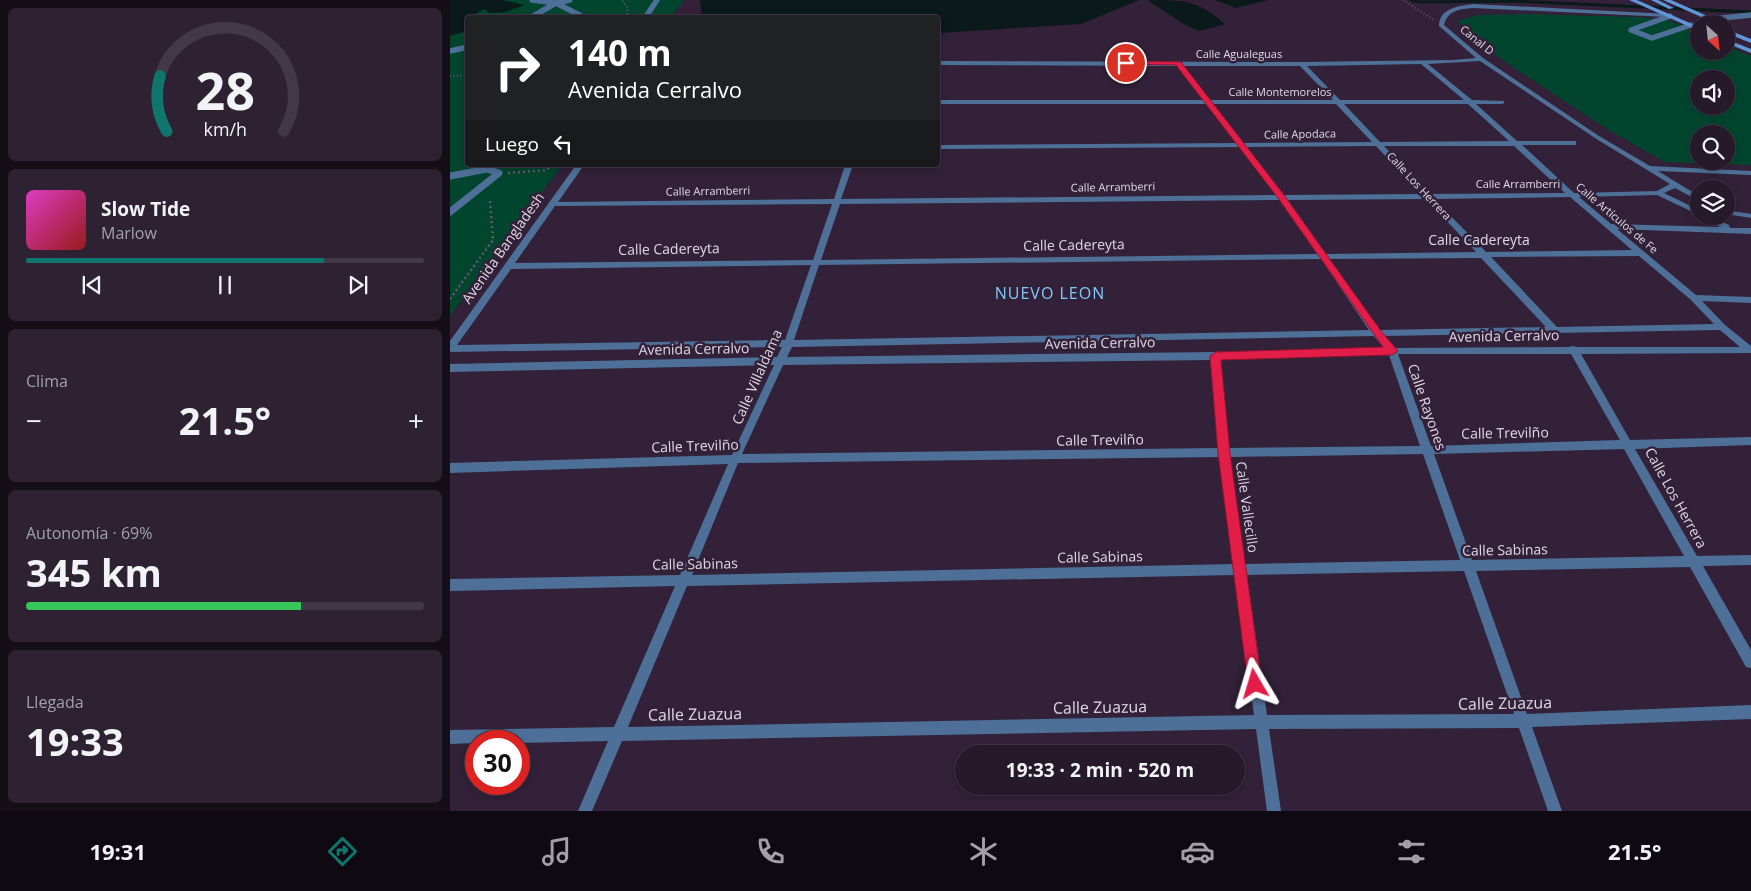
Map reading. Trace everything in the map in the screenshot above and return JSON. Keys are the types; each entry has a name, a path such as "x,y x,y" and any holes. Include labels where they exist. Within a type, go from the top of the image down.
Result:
{"main road":[{"path":"1632,0 1690,25"},
{"path":"1654,0 1690,15"},
{"path":"1666,0 1700,15"},
{"path":"1735,28 1751,35"},
{"path":"1735,35 1751,42"},
{"path":"1735,44 1751,51"}],"street":[{"name":"Canal D","path":"1668,16 1473,6 1446,12 1441,25 1481,59 1646,168 1690,194"},
{"name":"Calle Agualeguas","path":"940,63 1302,64 1423,63 1481,59"},
{"name":"Calle Rayones","path":"1178,63 1281,196 1392,351 1555,811"},
{"name":"Calle Artículos de Fe","path":"1423,63 1694,298 1722,327 1750,350"},
{"name":"Calle Los Herrera","path":"1302,64 1555,330"},
{"name":"Calle Montemorelos","path":"940,102 1502,102"},
{"name":"Calle Apodaca","path":"940,146 1517,145 1573,143"},
{"name":"Avenida Bangladesh","path":"450,348 579,167"},
{"name":"Calle Villaldama","path":"585,811 617,732 686,579 735,460 779,360 788,344 818,261 848,167"},
{"path":"1646,168 1751,173"},
{"name":"Calle Arramberri","path":"551,204 1658,193 1674,185"},
{"path":"1658,193 1690,209"},
{"path":"1735,213 1751,216"},
{"path":"1723,225 1732,229"},
{"path":"1610,226 1751,231"},
{"name":"Calle Cadereyta","path":"507,266 1642,253"},
{"path":"1694,298 1751,300"},
{"name":"Avenida Cerralvo","path":"450,348 788,344 1722,327"},
{"name":"Calle Los Herrera","path":"1573,349 1630,446 1751,662"},
{"name":"Avenida Cerralvo","path":"450,368 779,360 1216,356 1392,351 1750,350"},
{"name":"Calle Vallecillo","path":"1216,356 1224,453 1260,722 1274,811"},
{"name":"Calle Trevilño","path":"450,468 735,460 1630,446 1751,441"},
{"name":"Calle Sabinas","path":"450,585 1751,560"},
{"name":"Calle Zuazua","path":"450,737 617,732 1260,722 1523,721 1751,712"}],"lane":[{"path":"532,0 556,3 579,15"},
{"path":"535,15 556,3 570,0"},
{"path":"647,15 657,0"},
{"path":"1668,16 1631,30 1652,38 1690,25"},
{"path":"1735,18 1751,16"},
{"path":"450,51 465,48"},
{"path":"450,176 487,169 500,173"},
{"path":"450,212 500,173"}],"path":[{"path":"622,0 628,8 627,15"},
{"path":"1403,0 1441,25"},
{"path":"450,76 465,75"},
{"path":"500,173 547,170 549,167"},
{"path":"450,299 494,240 490,201"}],"green space":[{"path":"450,0 684,0 673,15 465,15 465,167 561,167 450,316"},
{"path":"1525,14 1639,17 1669,20 1690,30 1690,60 1735,60 1735,50 1751,56 1751,165 1735,164 1735,125 1690,125 1690,163 1665,162 1607,129 1511,66 1482,45 1457,21 1478,15"}],"shaded area":[{"path":"450,0 503,0 524,5 505,12 490,13 484,9 476,15 465,15 465,32 450,36"},
{"path":"700,0 1139,0 1081,24 940,33 940,15 702,15"},
{"path":"1147,0 1171,0 1190,3 1206,10 1225,24 1200,31 1187,26"},
{"path":"1215,0 1268,0 1236,8"}],"waterway":[{"path":"1411,0 1420,2 1513,1 1751,12"}],"district":[{"name":"NUEVO LEON","path":"1050,293"}],"route":[{"path":"1126,63 1178,63 1281,196 1392,351 1216,356 1224,453 1255,684"}]}
